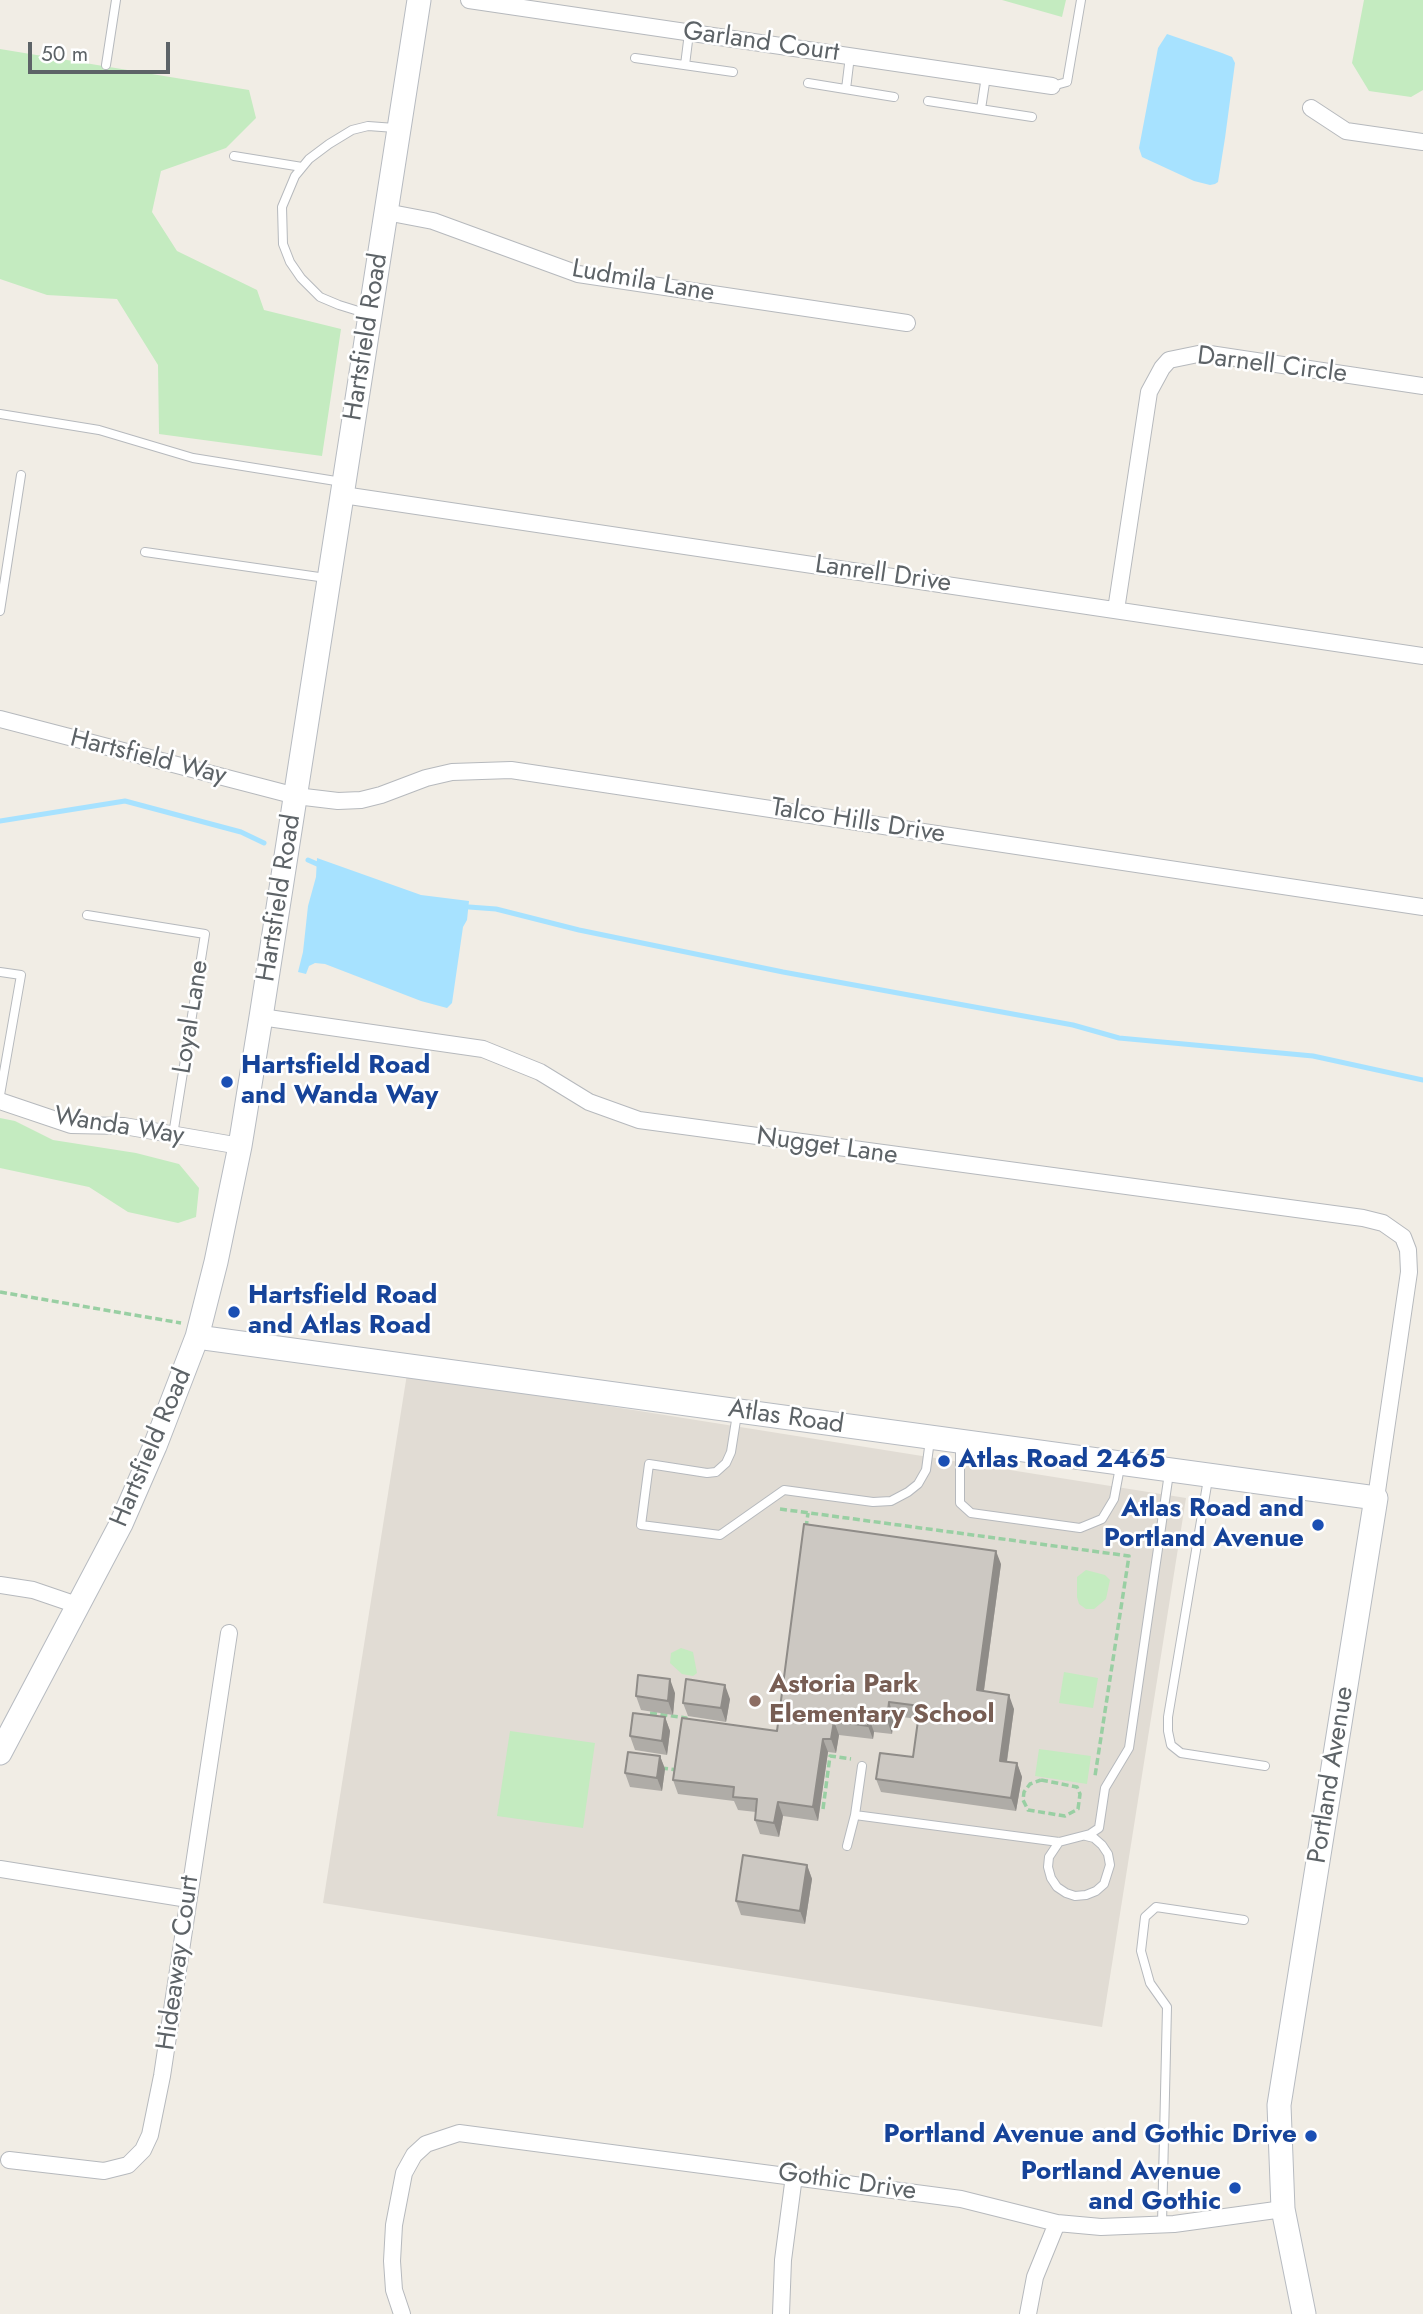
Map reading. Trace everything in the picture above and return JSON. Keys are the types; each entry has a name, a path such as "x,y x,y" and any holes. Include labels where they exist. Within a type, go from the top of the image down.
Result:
{"street":[{"name":"Hartsfield Road","path":"0,1753 121,1524 156,1446 198,1332 216,1262 240,1146 261,1017 419,0"},
{"name":"Garland Court","path":"469,0 1052,86"},
{"path":"1311,108 1346,131 1423,142"},
{"name":"Ludmila Lane","path":"386,212 433,222 578,274 907,323"},
{"name":"Darnell Circle","path":"1116,610 1149,392 1169,360 1203,353 1423,386"},
{"name":"Lanrell Drive","path":"344,489 1423,656"},
{"name":"Hartsfield Way","path":"0,719 296,796"},
{"name":"Talco Hills Drive","path":"296,796 338,802 361,800 452,772 511,770 1423,907"},
{"name":"Nugget Lane","path":"261,1017 483,1049 540,1072 589,1102 639,1120 1363,1219 1383,1223 1403,1237"},
{"name":"Wanda Way","path":"0,1101 71,1125 124,1126 240,1146"},
{"name":"Portland Avenue","path":"1304,2314 1283,2209 1279,2105 1376,1498 1409,1272 1408,1250 1403,1237"},
{"name":"Atlas Road","path":"198,1332 737,1411 1376,1498"},
{"path":"0,1585 33,1590 77,1605"},
{"name":"Hideaway Court","path":"9,2160 104,2171 128,2165 144,2150 150,2135 162,2076 229,1633"},
{"path":"0,1869 188,1899"},
{"name":"Gothic Drive","path":"402,2314 394,2290 392,2261 394,2225 404,2173 414,2155 426,2144 459,2133 961,2199 1058,2223 1101,2227 1162,2224 1283,2209"},
{"path":"781,2314 783,2260 794,2176"},
{"path":"1028,2314 1035,2277 1058,2223"}],"lane":[{"path":"107,65 116,0"},
{"path":"1052,86 1067,82 1081,0"},
{"path":"685,65 689,33"},
{"path":"846,89 850,57"},
{"path":"635,58 733,72"},
{"path":"981,109 986,76"},
{"path":"808,83 894,97"},
{"path":"928,101 1032,117"},
{"path":"370,314 320,297 301,278 290,262 283,244 282,207 287,190 302,167 329,144 352,131 368,126 398,128"},
{"path":"234,156 302,167"},
{"path":"0,414 99,430 193,458 344,489"},
{"path":"0,611 21,475"},
{"path":"145,552 330,578"},
{"name":"Loyal Lane","path":"87,915 205,934 173,1135"},
{"path":"0,972 20,975 0,1095"},
{"path":"737,1411 731,1452 726,1463 716,1472 649,1464 641,1525 720,1535 784,1490 873,1502 891,1501 918,1484 926,1470 931,1437"},
{"path":"960,1441 960,1503 971,1513 1080,1528 1102,1519 1114,1499 1121,1463"},
{"path":"855,1815 1059,1842 1099,1828 1105,1788 1129,1748 1169,1470"},
{"path":"1208,1475 1170,1703 1168,1731 1171,1745 1181,1753 1265,1766"},
{"path":"847,1846 855,1815 862,1766"},
{"path":"1059,1842 1049,1857 1051,1878 1057,1887 1066,1893 1086,1895 1104,1884 1110,1865 1108,1854 1102,1845 1085,1835"},
{"path":"1162,2224 1167,2007 1150,1983 1141,1951 1146,1917 1156,1907 1244,1920"}],"path":[{"path":"0,1292 198,1332"},
{"path":"780,1509 1129,1556 1095,1777"},
{"path":"805,1540 808,1513"},
{"path":"650,1713 686,1718 684,1730"},
{"path":"824,1809 830,1756"},
{"path":"653,1767 679,1771 677,1782"},
{"path":"1041,1780 1077,1787 1080,1800 1078,1809 1065,1816 1028,1810 1023,1797 1030,1784 1041,1780"}],"shaded area":[{"name":"Astoria Park Elementary School","path":"407,1374 1186,1498 1102,2027 323,1903"}],"green space":[{"path":"1002,0 1066,0 1062,17"},
{"path":"1364,0 1423,0 1423,90 1411,97 1369,91 1352,63"},
{"path":"0,49 249,90 256,118 226,148 161,171 152,212 177,251 257,290 264,310 341,329 322,456 159,434 158,365 117,299 47,295 0,279"},
{"path":"0,1118 15,1121 53,1140 136,1153 179,1164 199,1188 196,1217 178,1223 128,1212 89,1187 0,1168"},
{"path":"1086,1570 1105,1575 1110,1580 1106,1599 1094,1609 1086,1609 1079,1604 1077,1597 1077,1577"},
{"path":"681,1648 693,1652 697,1673 693,1676 682,1674 670,1663 671,1653"},
{"path":"1064,1672 1098,1678 1093,1708 1059,1703"},
{"path":"510,1731 595,1743 583,1828 497,1816"},
{"path":"1039,1749 1091,1756 1087,1784 1035,1776"}],"water":[{"path":"1167,34 1232,57 1235,63 1218,182 1215,184 1194,181 1142,157 1139,148 1158,48"},
{"path":"317,858 421,895 469,901 452,1003 447,1008 421,1001 325,964 315,963 309,966 306,974 298,972 308,906 316,877"}],"building":[{"path":"804,1524 996,1551 977,1690 1009,1695 1000,1761 1017,1763 1011,1798 876,1779 880,1753 913,1757 920,1706 889,1702 887,1720 869,1718 868,1726 834,1721 831,1739 823,1739 813,1807 778,1802 774,1823 755,1820 757,1799 733,1797 734,1787 673,1780 682,1718 777,1731"},
{"path":"638,1675 670,1679 668,1701 636,1696"},
{"path":"686,1679 725,1685 721,1708 683,1703"},
{"path":"633,1713 665,1717 662,1741 630,1736"},
{"path":"628,1752 660,1756 657,1778 625,1773"},
{"path":"743,1855 807,1865 800,1911 736,1901"}],"waterway":[{"path":"0,821 125,801 241,832 264,843"},
{"path":"308,860 317,864"},
{"path":"469,907 496,909 579,930 783,972 1073,1025 1119,1038 1313,1056 1423,1080"}],"place":[{"name":"Hartsfield Road and Wanda Way","path":"227,1082"},
{"name":"Hartsfield Road and Atlas Road","path":"234,1312"},
{"name":"Atlas Road 2465","path":"944,1461"},
{"name":"Atlas Road and Portland Avenue","path":"1318,1525"},
{"name":"Astoria Park Elementary School","path":"755,1701"},
{"name":"Portland Avenue and Gothic Drive","path":"1311,2136"},
{"name":"Portland Avenue and Gothic","path":"1235,2188"}]}
